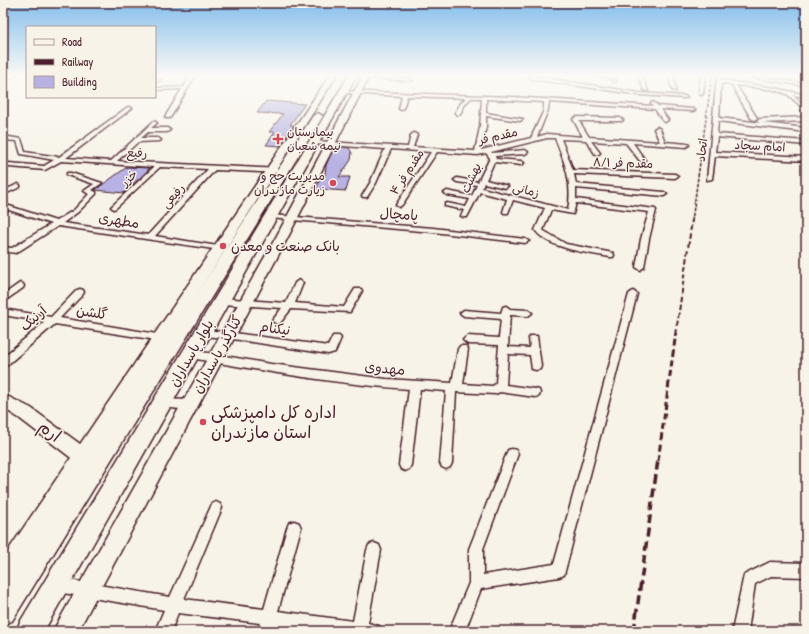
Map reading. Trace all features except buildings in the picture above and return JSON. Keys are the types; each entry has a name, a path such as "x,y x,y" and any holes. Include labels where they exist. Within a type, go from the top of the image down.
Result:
{"highway":[{"name":"بلوار پاسداران","path":"3,612 89,461 276,171 333,105"},
{"name":"بلوار پاسداران","path":"29,631 271,217 322,142 340,105"}],"main road":[{"path":"276,171 316,105"},
{"name":"کنارگذر پاسداران","path":"64,631 292,218 322,142"},
{"name":"ارم","path":"3,400 25,413 89,461"},
{"path":"3,577 89,461"}],"street":[{"path":"168,117 176,105"},
{"path":"401,109 402,105"},
{"path":"458,113 463,105"},
{"path":"478,153 485,114 484,105"},
{"path":"533,139 546,110 547,105"},
{"path":"618,105 693,110"},
{"name":"اتحاد","path":"709,179 717,105"},
{"path":"746,105 754,118"},
{"path":"655,107 665,120"},
{"path":"9,165 45,168 60,159 130,108"},
{"path":"485,114 520,119"},
{"path":"598,153 587,138 576,118 620,120"},
{"path":"716,119 806,130"},
{"path":"758,125 755,121 806,119"},
{"path":"112,163 154,123"},
{"path":"658,129 663,143"},
{"path":"147,130 166,130"},
{"path":"410,148 414,135"},
{"path":"714,135 806,143"},
{"name":"مقدم فر","path":"322,142 489,155 533,139 547,136 686,145"},
{"path":"557,136 570,165 574,186 574,201 653,210 645,239 640,267"},
{"name":"رفیع","path":"3,138 19,140 23,153 60,159 276,171"},
{"path":"137,140 158,140"},
{"path":"628,141 642,160"},
{"path":"365,196 373,183 389,147"},
{"name":"مقدم فر ۴","path":"399,205 435,150"},
{"path":"489,155 525,152"},
{"name":"امام سجاد","path":"712,154 806,159"},
{"path":"489,155 521,163"},
{"name":"بهشت","path":"446,205 467,212 480,185 489,155"},
{"name":"خزر","path":"114,207 159,165"},
{"name":"رفیعی","path":"150,238 213,168"},
{"name":"مقدم فر ۸/۱","path":"571,172 675,176"},
{"path":"3,249 13,251 57,224 76,210 94,193 87,191 99,183 68,174"},
{"path":"457,180 480,185 505,186"},
{"name":"زمانی","path":"480,185 511,197 568,213 571,213 574,201"},
{"path":"3,193 18,186"},
{"path":"574,186 664,194"},
{"path":"448,193 474,198"},
{"path":"506,212 511,197"},
{"name":"مطهری","path":"3,206 57,224 226,249"},
{"path":"549,207 540,230 541,233 564,246 610,255"},
{"name":"پامچال","path":"271,217 433,230 525,241"},
{"path":"277,321 289,306 299,283"},
{"path":"3,299 20,286"},
{"path":"221,301 347,310 358,291"},
{"name":"آرنیک","path":"3,363 53,320 80,292"},
{"path":"476,583 559,570 633,294"},
{"name":"گلشن","path":"3,312 169,339"},
{"path":"499,388 501,385 506,312"},
{"path":"464,313 528,313"},
{"name":"نیکنام","path":"202,333 227,335 328,350 332,349 336,338"},
{"path":"534,338 536,366"},
{"path":"468,340 535,352"},
{"path":"446,463 454,387 463,349"},
{"name":"مهدوی","path":"191,354 271,368 386,383 495,390 499,388 535,393"},
{"path":"405,465 415,385"},
{"path":"162,402 189,405"},
{"path":"456,631 476,583 476,549 512,454"},
{"path":"163,631 216,508"},
{"path":"267,624 294,528"},
{"path":"359,630 374,550"},
{"path":"740,631 749,580 770,569 806,570"},
{"path":"55,585 88,589 174,604 267,624 374,631"}],"railway":[{"path":"692,221 708,105"},
{"path":"677,326 692,220"},
{"path":"658,461 677,325"},
{"path":"634,631 658,460"}],"place":[{"name":"بیمارستان نیمه شعبان","path":"278,139"},
{"name":"مدیریت حج و زیارت مازندران","path":"333,183"},
{"name":"بانک صنعت و معدن","path":"223,246"},
{"name":"اداره کل دامپزشکی استان مازندران","path":"203,422"}]}
